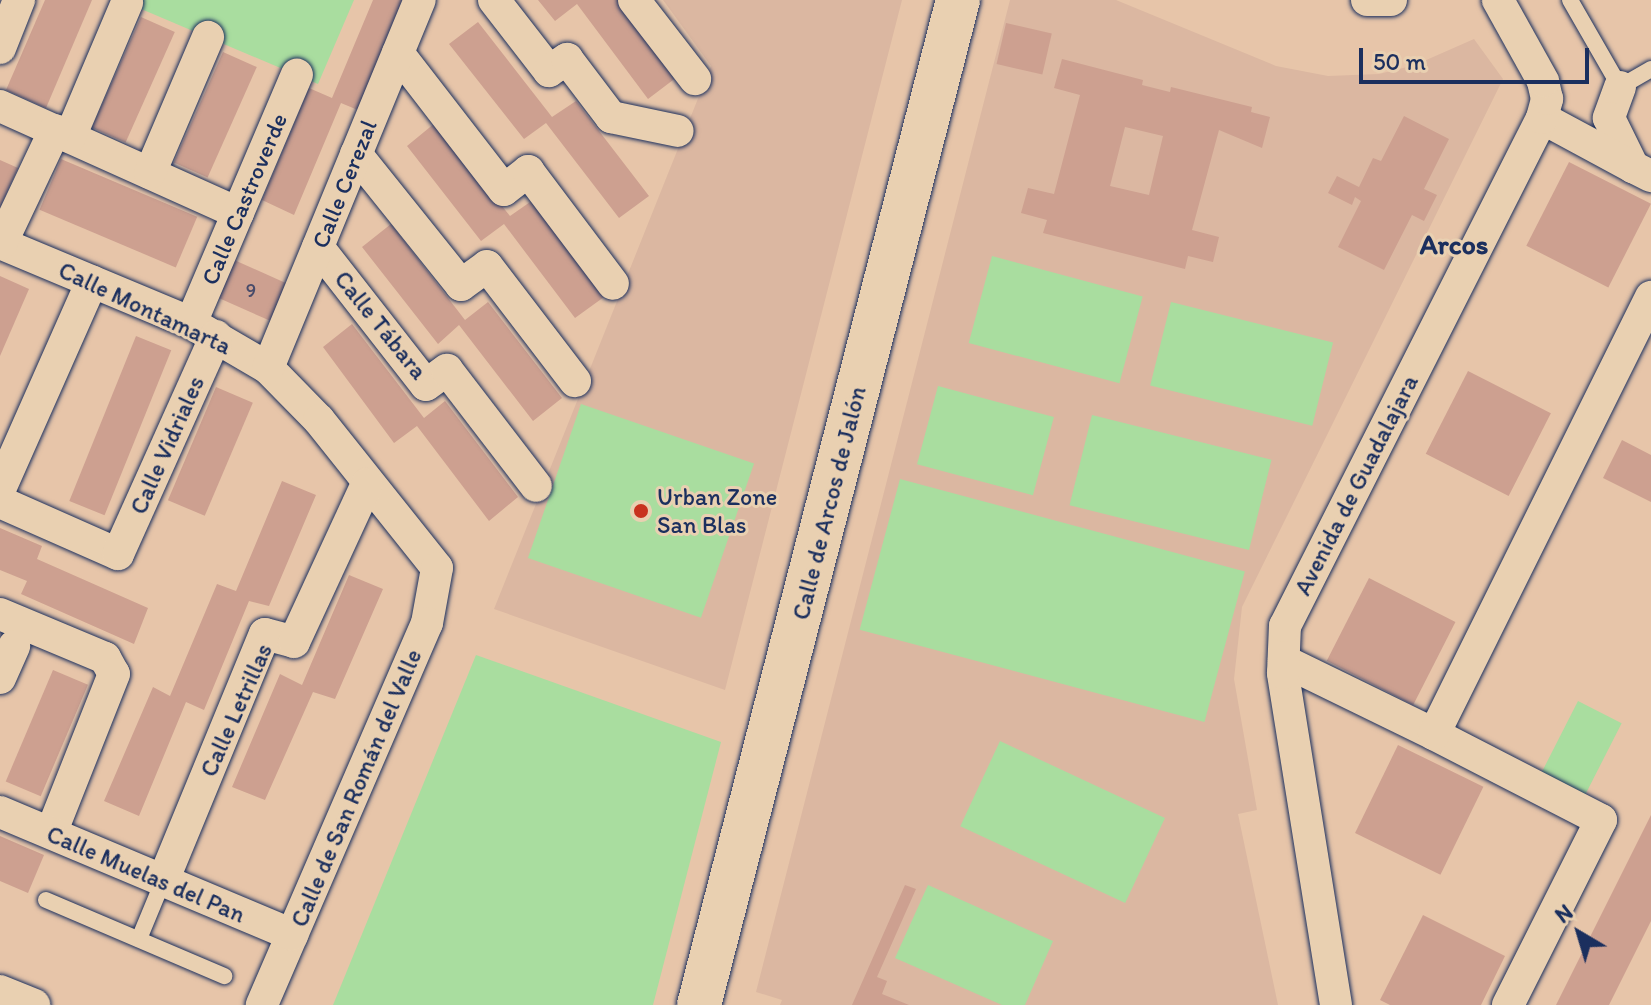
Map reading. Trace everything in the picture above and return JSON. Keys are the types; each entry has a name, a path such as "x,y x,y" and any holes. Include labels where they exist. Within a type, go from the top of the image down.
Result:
{"street":[{"path":"0,48 19,0"},
{"name":"Calle Cerezal","path":"268,368 420,0"},
{"path":"494,0 549,71 567,59 611,117 678,131"},
{"path":"634,0 695,79"},
{"name":"Calle de Arcos de Jalón","path":"699,1005 958,0"},
{"path":"1367,0 1391,0"},
{"name":"Avenida de Guadalajara","path":"1341,1002 1284,661 1285,626 1542,118 1547,99 1543,81 1498,0"},
{"path":"1,243 62,134 127,3"},
{"path":"150,173 208,37"},
{"path":"398,53 504,190 528,171 613,284"},
{"name":"Calle Castroverde","path":"203,329 238,213 297,75"},
{"path":"1620,87 1609,118 1642,172"},
{"path":"0,106 238,213"},
{"path":"1542,118 1642,172"},
{"path":"356,154 461,285 487,266 575,381"},
{"name":"Calle Montamarta","path":"1,243 203,329 268,368 319,420 437,568"},
{"name":"Calle Tábara","path":"318,247 426,385 447,370 536,486"},
{"path":"0,489 92,281"},
{"path":"1434,734 1651,297"},
{"name":"Calle Vidriales","path":"0,502 118,554 203,329"},
{"name":"Calle Letrillas","path":"163,881 265,634 294,642 367,484"},
{"name":"Calle de San Román del Valle","path":"262,1005 427,623 437,568"},
{"path":"0,614 105,658 114,674 51,833"},
{"path":"0,678 14,646"},
{"path":"1284,661 1601,820 1508,1005"},
{"name":"Calle Muelas del Pan","path":"0,812 292,935"},
{"path":"0,991 34,1005"}],"lane":[{"path":"1570,0 1620,87 1651,69"},
{"path":"139,939 163,881"},
{"path":"46,900 224,976"}],"shaded area":[{"path":"663,0 902,0 725,690 494,609 711,66"},
{"path":"1010,0 1116,0 1276,66 1328,76 1379,74 1415,65 1474,39 1503,79 1242,607 1234,679 1257,810 1238,814 1278,1005 780,1005 782,1000 756,992"}],"green space":[{"path":"120,0 354,0 318,84"},
{"path":"992,256 1143,296 1119,383 969,343"},
{"path":"1171,302 1333,342 1312,426 1150,385"},
{"path":"938,386 1054,417 1033,495 917,464"},
{"name":"Urban Zone San Blas","path":"581,404 754,464 701,618 528,558"},
{"path":"1092,415 1272,460 1249,550 1070,505"},
{"path":"900,479 1245,571 1204,722 860,630"},
{"path":"476,655 721,742 653,1005 333,1005"},
{"path":"1578,701 1622,723 1583,799 1539,777"},
{"path":"1000,741 1165,818 1125,903 960,826"},
{"path":"928,885 1053,941 1025,1005 1002,1005 895,958"}],"building":[{"path":"45,0 92,0 46,108 6,90"},
{"path":"373,0 408,0 365,113 341,103 294,215 262,200 309,88 332,98"},
{"path":"538,0 618,0 677,77 648,99 577,4 555,21"},
{"path":"141,17 175,32 126,143 92,128"},
{"path":"478,22 552,117 576,101 649,196 619,218 546,123 524,139 449,44"},
{"path":"1006,23 1052,34 1042,74 997,64"},
{"path":"223,52 257,67 208,178 174,163"},
{"path":"1062,59 1143,80 1142,85 1170,92 1171,87 1252,107 1251,112 1270,117 1262,148 1219,130 1192,230 1219,237 1213,262 1188,256 1185,269 1043,233 1047,220 1021,213 1028,188 1054,194 1080,95 1054,88","holes":["1125,127 1163,136 1149,195 1110,186"]},
{"path":"1404,116 1449,139 1424,189 1437,195 1424,221 1412,215 1384,270 1338,247 1361,201 1355,197 1352,205 1328,193 1337,176 1359,187 1373,158 1381,161"},
{"path":"435,123 510,216 533,200 604,297 575,318 504,224 481,241 407,146"},
{"path":"61,159 197,217 176,267 40,210"},
{"path":"0,160 18,168 0,208"},
{"path":"1569,162 1651,204 1608,288 1526,246"},
{"path":"391,224 465,320 488,302 562,398 533,421 459,325 438,344 362,247"},
{"path":"232,259 287,283 270,321 215,296"},
{"path":"0,276 29,289 0,356"},
{"path":"352,324 424,418 445,401 518,497 489,521 417,426 394,443 323,347"},
{"path":"136,336 171,350 105,515 69,501"},
{"path":"1468,371 1551,413 1509,496 1426,454"},
{"path":"216,387 253,403 205,516 168,500"},
{"path":"1622,440 1651,455 1651,502 1603,478"},
{"path":"282,481 316,495 269,606 249,601 204,710 186,702 139,816 104,801 153,687 170,696 217,584 236,591"},
{"path":"0,528 42,546 37,559 148,608 134,644 21,594 27,581 0,570"},
{"path":"349,575 383,589 335,699 313,692 265,800 232,787 280,674 302,685"},
{"path":"1369,578 1455,622 1413,705 1327,661"},
{"path":"53,670 88,685 41,796 6,781"},
{"path":"1398,745 1483,787 1440,875 1355,833"},
{"path":"1651,815 1651,921 1609,1005 1556,1005"},
{"path":"0,836 44,855 28,893 0,881"},
{"path":"905,885 916,889 877,977 887,981 882,994 909,1005 852,1005"},
{"path":"1423,915 1505,956 1481,1005 1390,1005 1380,1000"}],"place":[{"name":"Urban Zone San Blas","path":"641,511"}],"district":[{"name":"Arcos","path":"1454,244"}]}
